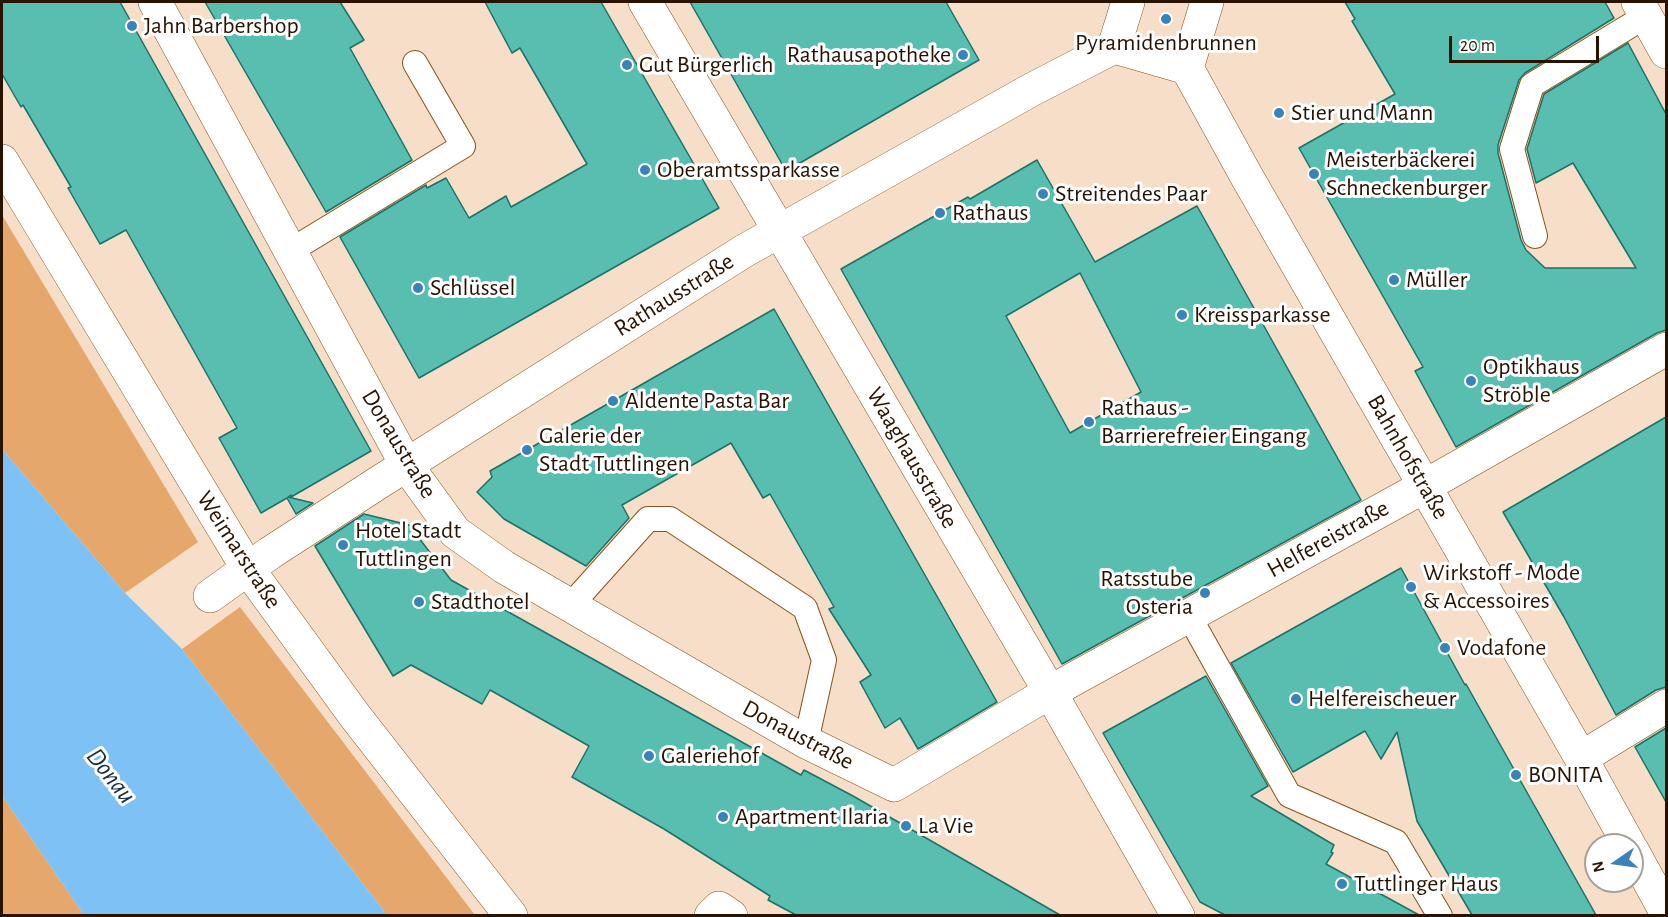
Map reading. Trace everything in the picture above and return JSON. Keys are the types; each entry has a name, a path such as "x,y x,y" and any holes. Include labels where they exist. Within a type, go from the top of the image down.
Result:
{"street":[{"name":"Donaustraße","path":"155,2 407,466 455,532 504,567 570,606 806,742 894,785 1050,692"},
{"name":"Waaghausstraße","path":"645,2 1050,692 1178,915"},
{"path":"1128,2 1114,47 1187,68 1207,2"},
{"path":"1650,14 1666,52"},
{"name":"Rathausstraße","path":"210,596 407,466 778,230 1022,95 1114,47"},
{"name":"Bahnhofstraße","path":"1187,68 1622,833"},
{"name":"Weimarstraße","path":"2,161 248,569 355,716 511,915"},
{"name":"Helfereistraße","path":"1050,692 1425,486 1666,349"},
{"path":"1581,758 1666,706"},
{"path":"1644,872 1666,912"}],"lane":[{"path":"1535,236 1512,149 1533,85 1650,14"},
{"path":"290,251 463,146 415,63"},
{"path":"570,606 648,519 670,519 805,608 824,660 806,742"},
{"path":"1188,616 1289,795 1396,842 1440,915"}],"shaded area":[{"path":"2,215 198,542 125,593 2,449"},
{"path":"240,607 475,915 387,915 182,649"},
{"path":"2,796 84,915 2,915"}],"water":[{"name":"Donau","path":"2,449 125,593 182,649 387,915 84,915 2,796"}],"building":[{"path":"2,2 120,2 371,451 288,497 313,503 296,514 287,498 261,513 219,438 237,428 126,230 100,244 68,188 71,187 2,74"},
{"path":"205,2 340,2 364,40 350,48 412,160 326,212"},
{"path":"485,2 601,2 719,208 419,378 340,237 426,185 427,188 446,178 469,218 506,196 511,207 587,164 520,48 512,53"},
{"path":"690,2 946,2 979,60 786,171"},
{"path":"1345,2 1605,2 1614,18 1525,73 1519,80 1498,145 1498,153 1521,240 1526,250 1545,268 1636,268 1573,163 1536,183 1527,149 1544,94 1628,43 1666,114 1666,330 1456,447 1415,371 1423,367 1299,148 1395,94 1352,21 1355,19"},
{"name":"Rathaus","path":"1037,160 1095,262 1197,206 1361,500 1062,664 841,269 968,197 970,199","holes":["1080,273 1141,392 1070,433 1006,316"]},
{"path":"774,309 997,702 918,749 900,718 885,728 860,682 871,675 829,609 834,607 770,494 763,498 731,443 622,505 629,518 586,566 504,519 477,492 492,477 490,471"},
{"path":"1666,417 1666,687 1656,690 1616,715 1564,617 1503,512"},
{"path":"364,514 409,525 451,580 801,775 804,770 853,796 1060,915 796,915 768,900 770,896 664,829 572,777 589,746 490,690 482,704 411,665 393,676 315,546"},
{"path":"1401,568 1596,915 1472,915 1417,821 1397,732 1381,759 1365,731 1293,772 1231,663"},
{"path":"1206,676 1268,786 1251,796 1334,845 1331,852 1333,853 1326,864 1419,915 1225,915 1200,902 1103,733"},
{"path":"1666,728 1666,802 1635,747"}],"place":[{"name":"Pyramidenbrunnen","path":"1166,19"},
{"name":"Jahn Barbershop","path":"132,26"},
{"name":"Rathausapotheke","path":"963,55"},
{"name":"Gut Bürgerlich","path":"627,65"},
{"name":"Stier und Mann","path":"1279,113"},
{"name":"Oberamtssparkasse","path":"645,170"},
{"name":"Meisterbäckerei Schneckenburger","path":"1314,174"},
{"name":"Streitendes Paar","path":"1043,194"},
{"name":"Rathaus","path":"940,213"},
{"name":"Müller","path":"1394,280"},
{"name":"Schlüssel","path":"418,288"},
{"name":"Kreissparkasse","path":"1182,315"},
{"name":"Optikhaus Ströble","path":"1471,381"},
{"name":"Aldente Pasta Bar","path":"613,401"},
{"name":"Rathaus - Barrierefreier Eingang","path":"1089,422"},
{"name":"Galerie der Stadt Tuttlingen","path":"527,450"},
{"name":"Hotel Stadt Tuttlingen","path":"343,545"},
{"name":"Wirkstoff - Mode & Accessoires","path":"1411,587"},
{"name":"Ratsstube Osteria","path":"1205,593"},
{"name":"Stadthotel","path":"419,602"},
{"name":"Vodafone","path":"1445,648"},
{"name":"Helfereischeuer","path":"1296,699"},
{"name":"Galeriehof","path":"649,756"},
{"name":"BONITA","path":"1516,775"},
{"name":"Apartment Ilaria","path":"723,817"},
{"name":"La Vie","path":"906,826"},
{"name":"Tuttlinger Haus","path":"1342,884"}]}
